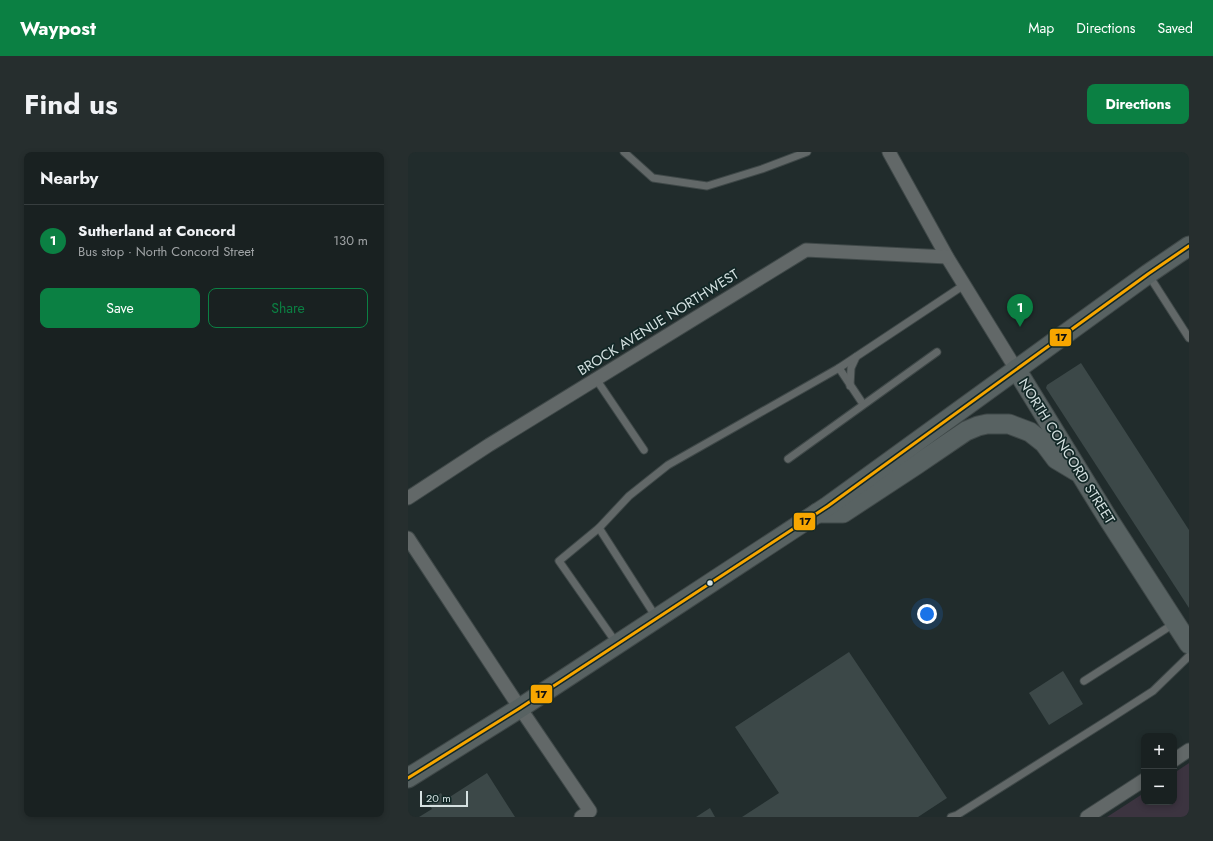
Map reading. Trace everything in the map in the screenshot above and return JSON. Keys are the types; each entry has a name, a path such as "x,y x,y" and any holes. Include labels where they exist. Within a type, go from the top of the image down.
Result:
{"street":[{"name":"NORTH CONCORD STREET","path":"889,152 964,285 1080,473 1189,644"},
{"path":"408,778 520,708 817,513 1189,246"},
{"name":"BROCK AVENUE NORTHWEST","path":"408,498 489,445 806,250 947,257"},
{"path":"817,513 843,513 910,470 966,431 987,424 1009,424 1030,432 1044,443 1056,459 1080,473"},
{"path":"408,538 520,708 585,814"},
{"path":"1177,758 1189,750"},
{"path":"1087,817 1141,782"}],"lane":[{"path":"624,152 653,178 707,186 762,169 807,152"},
{"path":"1148,274 1189,338"},
{"path":"617,644 559,561 599,528 629,496 668,465 838,368 964,285"},
{"path":"788,459 937,352"},
{"path":"850,386 851,368 857,356"},
{"path":"838,368 863,404"},
{"path":"596,379 644,450"},
{"path":"599,528 657,618"},
{"path":"1084,681 1176,623"},
{"path":"951,817 1153,691 1189,656"}],"shaded area":[{"path":"1189,763 1189,817 1107,817 1141,795 1141,805 1177,805 1177,771"}],"building":[{"path":"1081,363 1189,530 1189,608 1046,388 1047,385"},
{"path":"849,652 947,798 918,817 742,817 779,793 735,727"},
{"path":"1063,671 1083,704 1049,725 1029,693"},
{"path":"487,773 515,817 419,817 432,809 428,802 441,793 445,800"},
{"path":"710,808 715,817 696,817"}],"transit line":[{"name":"17","path":"408,778 520,708 828,506 1148,274 1189,246"}],"place":[{"name":"Sutherland at Concord","path":"1020,327"}]}
